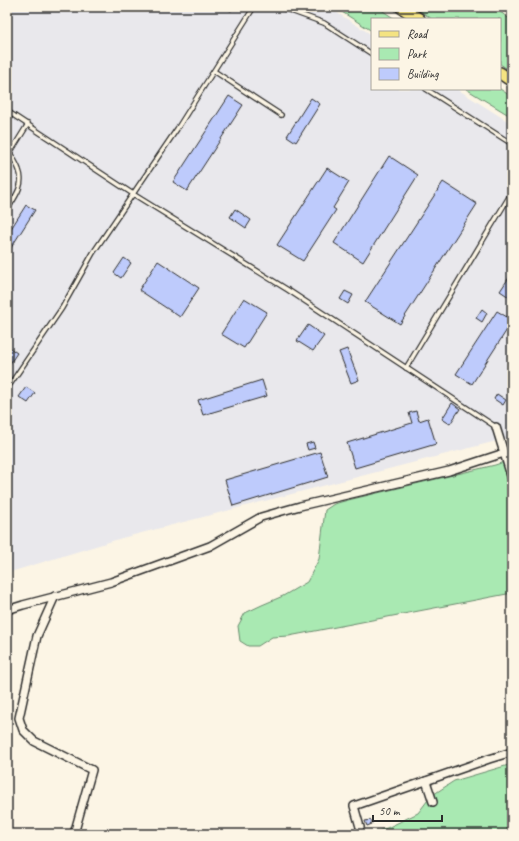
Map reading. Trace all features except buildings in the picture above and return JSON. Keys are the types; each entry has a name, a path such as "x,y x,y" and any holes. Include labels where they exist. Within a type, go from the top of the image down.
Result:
{"main road":[{"path":"401,7 418,18"},
{"path":"501,74 512,81"}],"street":[{"path":"496,427 512,480"},
{"path":"7,610 111,582 210,546 261,517 300,506 449,471 504,453"},
{"path":"55,596 37,636 19,718 23,730 34,741 92,770 74,834"},
{"path":"360,827 354,806 512,752"},
{"path":"426,781 433,802"}],"lane":[{"path":"7,388 62,308 93,253 177,129 254,7"},
{"path":"280,7 324,23 371,53"},
{"path":"214,71 281,115"},
{"path":"428,90 512,144"},
{"path":"7,111 133,194 288,290 496,427"},
{"path":"7,210 19,191 21,180 19,170 8,153 28,124"},
{"path":"406,368 512,192"}],"shaded area":[{"path":"7,7 328,7 371,34 371,90 459,90 512,124 512,437 122,538 7,573"}],"green space":[{"path":"334,7 377,7 394,18 371,18 371,30"},
{"path":"414,7 494,7 512,21 512,72 501,65 501,18 430,18"},
{"path":"468,90 501,90 512,97 512,117"},
{"path":"512,454 512,593 289,636 272,637 258,646 248,646 240,641 238,626 245,613 283,596 307,582 319,559 325,510 334,504 348,500 495,465 504,462"},
{"path":"512,764 512,834 368,834 387,828 418,813 431,796 454,781"}]}
